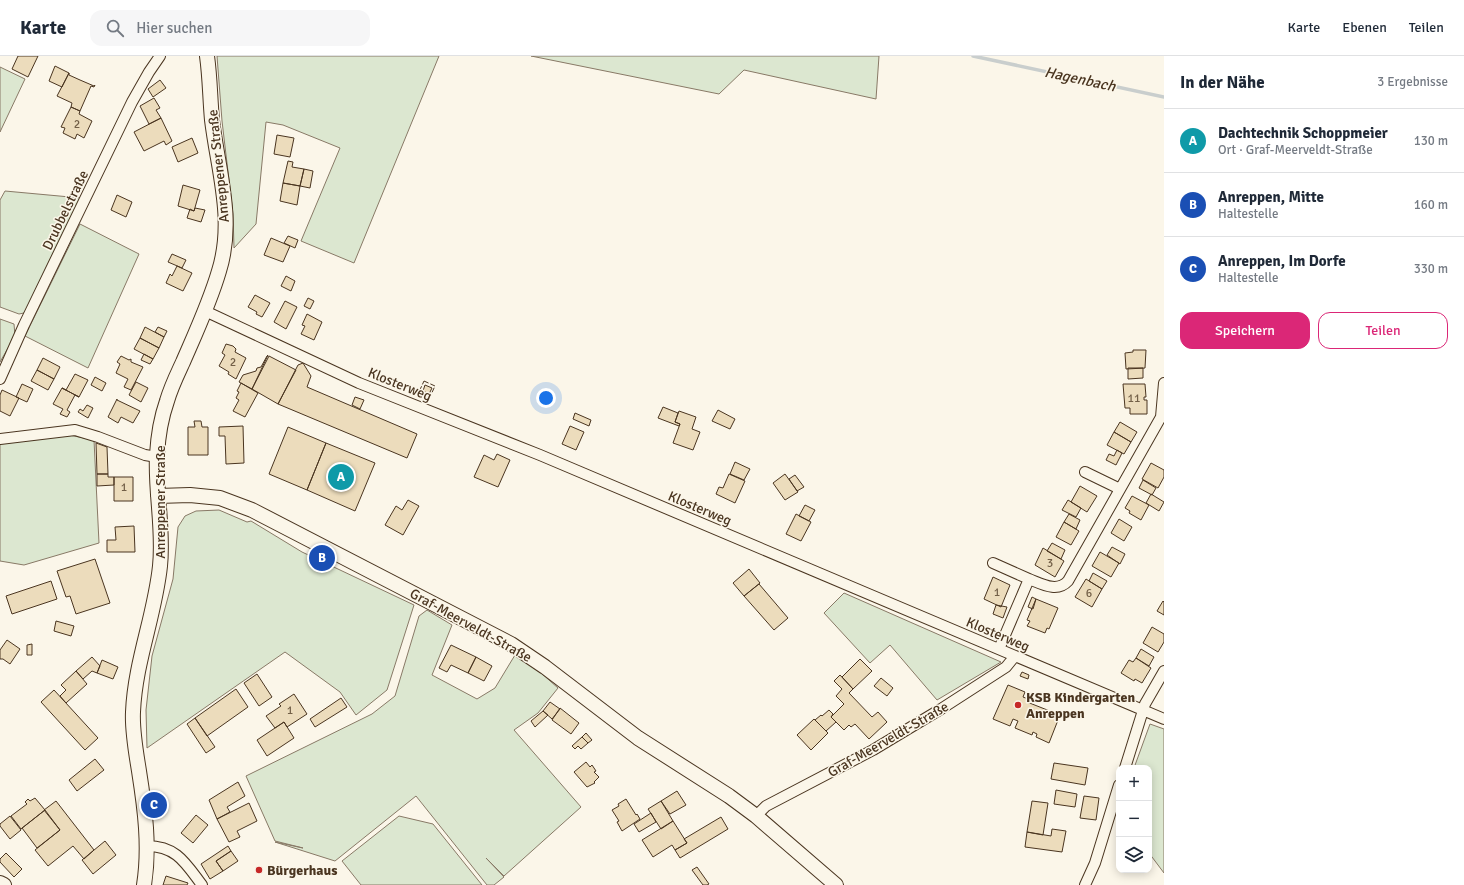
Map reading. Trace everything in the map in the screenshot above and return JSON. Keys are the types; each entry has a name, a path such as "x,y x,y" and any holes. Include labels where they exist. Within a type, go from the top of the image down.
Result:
{"main road":[{"name":"Anreppener Straße","path":"144,885 147,846 145,810 132,712 139,665 158,585 161,563 157,457 166,402 205,311 220,270 226,226 226,208 212,120 207,56"},
{"name":"Graf-Meerveldt-Straße","path":"158,496 190,495 220,498 252,510 527,654 638,738 729,796 756,816 836,885"},
{"path":"0,883 4,885"}],"street":[{"name":"Drubbelstraße","path":"0,379 24,325 132,102 160,56"},
{"name":"Klosterweg","path":"205,311 359,382 548,458 1164,719"},
{"path":"993,563 1050,587 1062,586 1065,584 1161,417 1164,383"},
{"path":"0,439 75,430 145,455 157,457"},
{"path":"1085,472 1120,489"},
{"path":"999,649 1029,579"},
{"name":"Graf-Meerveldt-Straße","path":"756,816 766,806 873,750 941,709 1006,667 1015,656"},
{"path":"1126,765 1145,704 1164,671"},
{"path":"1085,885 1095,863 1116,795"},
{"path":"147,846 161,846 180,856 202,885"}],"green space":[{"path":"217,56 439,56 354,263 301,241 340,148 283,125 266,122 256,224 234,248 233,214 222,121"},
{"path":"531,56 879,56 876,99 744,70 719,94"},
{"path":"0,67 25,79 0,132"},
{"path":"5,191 81,198 29,305 24,313 19,314 0,307 0,200"},
{"path":"80,224 139,254 88,368 25,336"},
{"path":"0,319 14,324 15,336 0,362"},
{"path":"69,435 94,440 99,543 24,565 0,561 0,444"},
{"path":"219,510 247,522 251,521 302,552 414,605 387,690 356,715 340,692 285,652 147,748 146,710 152,656 173,579 178,527 185,516 196,511"},
{"path":"844,593 1001,662 937,700 890,645 870,663 824,613"},
{"path":"427,610 452,625 432,675 477,699 495,688 515,655 540,672 558,688 538,713 514,730 581,807 504,876 486,858 504,877 494,885 487,885 416,796 335,861 275,842 303,848 275,841 246,776 372,714 395,696 419,616"},
{"path":"1150,724 1164,729 1164,873 1152,857 1152,765 1135,765"},
{"path":"399,816 433,824 482,885 361,885 342,861"}],"building":[{"path":"18,56 38,56 28,77 12,69"},
{"path":"55,66 69,73 62,87 49,81"},
{"path":"69,73 69,75 94,86 95,85 94,87 91,86 80,111 71,107 72,103 57,96"},
{"path":"160,80 166,88 153,97 148,89"},
{"path":"154,98 160,108 156,110 161,118 149,124 140,106"},
{"path":"71,107 80,111 79,114 92,121 84,138 77,134 75,139 63,133 65,128 61,127"},
{"path":"161,118 172,141 166,145 164,141 144,151 134,132"},
{"path":"277,135 294,138 290,157 274,154"},
{"path":"192,138 198,153 178,162 172,147"},
{"path":"288,161 293,162 292,167 304,169 300,186 283,183"},
{"path":"304,169 313,171 310,188 300,186"},
{"path":"283,183 300,186 297,205 280,201"},
{"path":"183,185 200,190 194,211 178,206"},
{"path":"117,195 132,202 126,217 111,210"},
{"path":"195,208 205,210 201,222 187,218 190,209 194,211"},
{"path":"288,236 298,240 295,248 284,243"},
{"path":"271,238 290,246 283,262 264,255"},
{"path":"172,254 186,260 182,268 168,262"},
{"path":"177,266 192,273 183,291 166,283 170,274 172,276"},
{"path":"286,276 295,281 291,291 281,286"},
{"path":"255,295 270,303 262,317 248,307"},
{"path":"308,298 314,301 310,309 304,306"},
{"path":"285,301 297,307 286,329 274,322"},
{"path":"307,314 322,322 314,340 301,334 305,326 302,325"},
{"path":"145,327 164,337 159,348 140,338"},
{"path":"158,327 167,331 164,337 155,332"},
{"path":"140,338 159,348 153,359 134,349"},
{"path":"226,344 233,346 236,349 235,352 246,358 236,379 228,374 229,372 219,366 225,355 222,353"},
{"path":"1133,350 1146,350 1145,368 1126,369 1125,353 1133,352"},
{"path":"144,354 153,359 150,364 141,360"},
{"path":"268,355 252,389 239,382 243,375 256,371 257,368 261,367"},
{"path":"121,356 129,360 131,359 131,362 143,367 131,390 124,387 128,379 116,373 120,364 117,362"},
{"path":"269,356 296,370 278,404 252,389"},
{"path":"43,358 60,367 54,379 37,370"},
{"path":"303,363 311,376 307,387 417,434 407,458 278,404 298,365"},
{"path":"1128,368 1143,368 1143,378 1128,379"},
{"path":"37,370 54,379 48,390 31,381"},
{"path":"75,374 88,380 79,397 62,388 66,390"},
{"path":"95,377 106,383 102,391 91,385"},
{"path":"136,382 148,388 141,402 129,395"},
{"path":"241,383 258,393 245,417 233,411 239,400 236,398 239,392 237,391"},
{"path":"22,384 33,389 27,402 16,397"},
{"path":"1123,384 1145,384 1146,397 1144,397 1144,400 1147,400 1147,414 1130,414 1130,408 1125,408"},
{"path":"425,385 432,388 429,394 423,391"},
{"path":"62,388 79,397 75,395 67,410 70,412 67,417 60,414 63,409 53,404"},
{"path":"2,390 19,398 10,416 0,411 0,395"},
{"path":"355,397 364,400 360,409 352,405"},
{"path":"117,399 140,411 133,423 121,417 118,423 108,417"},
{"path":"87,405 93,408 88,418 78,412 80,409 83,411"},
{"path":"663,407 678,413 675,422 680,424 679,426 658,418"},
{"path":"718,410 735,419 730,429 712,421"},
{"path":"679,411 696,417 692,429 700,432 693,450 673,443 680,424 675,422"},
{"path":"575,413 591,420 589,426 573,419"},
{"path":"194,421 201,421 202,427 208,427 208,455 188,455 188,427 195,427"},
{"path":"1120,422 1137,432 1131,442 1114,432"},
{"path":"243,426 244,463 226,464 225,436 219,436 219,427"},
{"path":"570,426 584,432 576,450 562,444"},
{"path":"288,427 326,443 307,490 269,474"},
{"path":"1114,432 1131,442 1124,454 1107,445"},
{"path":"96,443 107,447 108,474 97,474"},
{"path":"326,443 375,463 355,511 307,490"},
{"path":"1117,450 1122,453 1116,465 1106,460 1109,454 1114,456"},
{"path":"497,454 510,460 498,487 474,477 484,455 494,460"},
{"path":"735,462 750,469 744,480 730,474"},
{"path":"1151,463 1164,470 1164,477 1158,488 1142,479"},
{"path":"97,474 108,474 108,477 114,477 114,485 97,486"},
{"path":"729,474 745,481 735,503 716,494 719,487 723,488"},
{"path":"785,474 798,492 785,500 773,483"},
{"path":"795,475 804,487 797,491 789,479"},
{"path":"114,477 133,477 133,501 114,501"},
{"path":"1143,480 1156,488 1152,495 1139,488"},
{"path":"1080,486 1097,496 1087,512 1071,502"},
{"path":"1151,494 1164,502 1159,511 1146,503"},
{"path":"1132,496 1149,505 1141,520 1129,513 1130,511 1125,508"},
{"path":"408,500 419,506 403,535 385,525 396,506 402,510"},
{"path":"1068,500 1081,508 1076,517 1062,510"},
{"path":"805,505 815,510 809,521 799,516"},
{"path":"796,514 811,522 801,541 786,534"},
{"path":"1069,514 1080,520 1076,529 1064,522"},
{"path":"1119,519 1132,527 1124,541 1111,533"},
{"path":"1064,522 1079,531 1071,545 1056,537"},
{"path":"134,526 135,552 107,552 107,540 116,540 115,527"},
{"path":"1052,543 1065,550 1061,559 1047,551"},
{"path":"1112,547 1125,554 1120,564 1107,555"},
{"path":"1043,548 1064,561 1055,577 1035,565"},
{"path":"1100,552 1119,563 1111,577 1092,566"},
{"path":"95,559 110,603 76,614 70,596 66,597 57,571"},
{"path":"749,569 760,583 744,596 733,583"},
{"path":"1093,573 1107,581 1102,589 1089,581"},
{"path":"993,577 1010,585 1001,607 984,599"},
{"path":"1086,579 1102,589 1092,607 1075,597"},
{"path":"51,581 57,599 12,614 6,596"},
{"path":"759,584 788,618 774,630 744,596"},
{"path":"1032,597 1036,599 1033,609 1028,607"},
{"path":"1036,599 1058,608 1049,629 1047,628 1045,633 1027,626 1030,621 1027,620"},
{"path":"1163,601 1164,602 1164,615 1157,611"},
{"path":"996,605 1007,607 1003,618 993,614"},
{"path":"56,621 74,626 71,636 54,631"},
{"path":"1152,627 1164,634 1164,642 1158,652 1143,643"},
{"path":"7,640 20,649 10,664 3,659 0,659 0,650"},
{"path":"32,644 32,655 27,655 27,645"},
{"path":"451,645 476,657 468,673 451,665 447,672 439,668"},
{"path":"1141,649 1154,657 1149,666 1136,658"},
{"path":"92,657 100,666 97,673 92,671 83,679 76,671"},
{"path":"476,657 492,666 484,681 468,673"},
{"path":"1136,658 1151,668 1142,683 1135,679 1134,681 1121,673 1129,660 1133,662"},
{"path":"860,659 872,671 853,689 842,677"},
{"path":"102,660 118,667 113,679 97,673"},
{"path":"76,671 87,684 66,703 60,696 66,690 61,685"},
{"path":"1022,672 1029,675 1028,679 1020,676"},
{"path":"257,674 272,697 259,706 244,683"},
{"path":"840,675 853,689 849,693 872,717 878,712 887,722 869,739 855,724 851,727 849,725 844,730 831,717 844,704 836,696 842,689 834,681"},
{"path":"881,678 893,688 887,696 874,686"},
{"path":"1008,685 1025,692 1023,697 1028,699 1027,702 1060,715 1049,743 1036,737 1037,734 1033,732 1032,735 1015,728 1018,721 1013,719 1010,726 993,719"},
{"path":"236,689 248,707 207,736 195,718"},
{"path":"54,690 98,738 85,750 41,702"},
{"path":"294,694 307,714 287,727 284,722 275,728 266,716 281,706 279,704"},
{"path":"341,698 347,707 315,727 310,719"},
{"path":"550,702 560,709 552,719 543,711"},
{"path":"560,708 579,723 571,734 552,720"},
{"path":"829,710 833,714 831,717 836,722 826,731 815,720"},
{"path":"543,711 548,715 535,727 531,721"},
{"path":"195,718 215,747 206,753 187,724"},
{"path":"814,719 828,733 811,750 797,735"},
{"path":"284,722 294,738 267,756 257,740"},
{"path":"586,733 592,740 588,743 582,737"},
{"path":"582,737 588,743 581,749 578,746 575,749 572,746"},
{"path":"95,759 104,770 77,791 69,780"},
{"path":"586,762 590,767 592,765 596,771 594,772 599,777 594,782 595,783 587,787 574,772"},
{"path":"1054,763 1088,768 1085,785 1051,779"},
{"path":"238,782 245,796 227,807 230,812 217,819 209,800"},
{"path":"1056,790 1077,794 1075,807 1054,804"},
{"path":"677,791 686,805 670,814 661,801"},
{"path":"1084,796 1099,798 1096,820 1080,818"},
{"path":"35,798 45,810 21,829 11,816 27,804 25,802 28,799 30,801"},
{"path":"626,799 640,819 622,831 617,822 619,821 612,810"},
{"path":"56,801 94,850 84,859 73,846 48,866 35,850 60,830 44,810"},
{"path":"661,801 673,821 661,829 648,809"},
{"path":"1032,801 1048,803 1043,835 1027,832"},
{"path":"249,803 257,821 237,831 240,837 229,842 217,819"},
{"path":"45,810 60,830 37,848 22,828"},
{"path":"651,813 656,822 639,832 634,824"},
{"path":"196,815 208,825 193,843 181,833"},
{"path":"10,816 21,830 10,839 0,824"},
{"path":"721,817 728,829 680,858 675,850 687,843 684,839"},
{"path":"673,821 687,843 675,850 672,845 653,857 642,840"},
{"path":"1052,829 1066,831 1062,852 1025,847 1027,832 1051,836"},
{"path":"105,841 116,855 93,874 82,860"},
{"path":"228,846 231,851 216,861 223,871 210,879 201,864"},
{"path":"231,851 238,861 223,871 216,861"},
{"path":"6,853 22,869 14,877 0,862 0,859"},
{"path":"697,867 709,884 703,885 692,870"},
{"path":"166,876 188,883 187,885 163,885"}],"waterway":[{"name":"Hagenbach","path":"973,56 1164,97"}],"fence":[{"path":"424,381 435,386 429,399 418,394 424,381"}],"place":[{"name":"Dachtechnik Schoppmeier","path":"341,477"},
{"name":"Anreppen, Mitte","path":"322,558"},
{"name":"KSB Kindergarten Anreppen","path":"1018,705"},
{"name":"Anreppen, Im Dorfe","path":"154,805"},
{"name":"Bürgerhaus","path":"259,870"}]}
